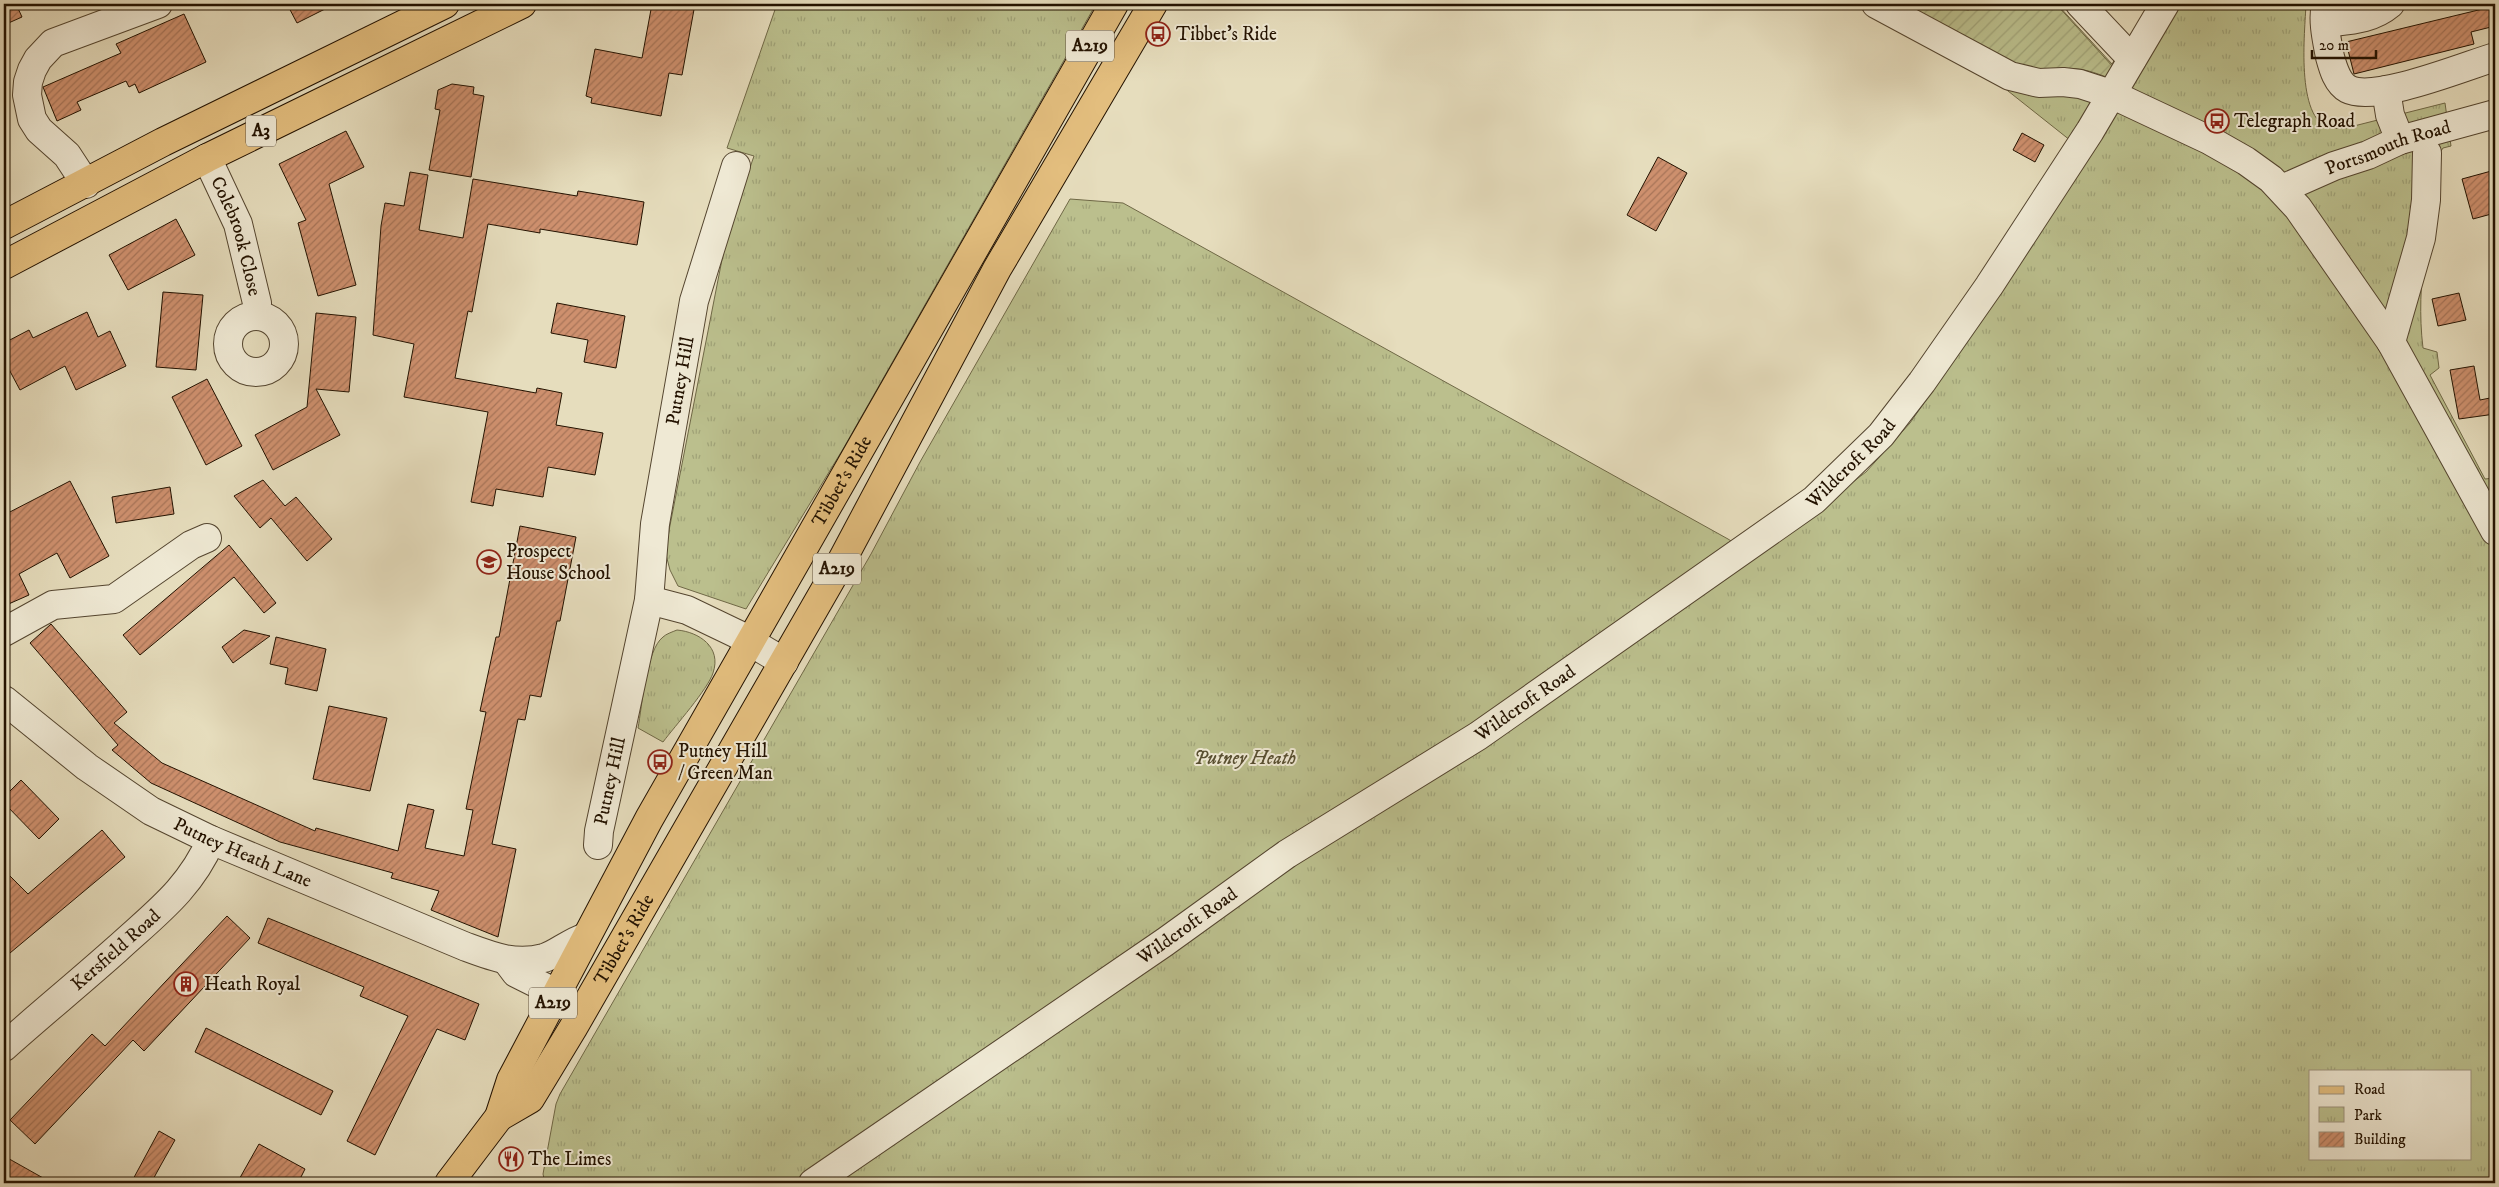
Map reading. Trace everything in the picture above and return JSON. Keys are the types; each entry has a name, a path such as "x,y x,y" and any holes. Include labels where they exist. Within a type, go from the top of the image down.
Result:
{"main road":[{"name":"A3","path":"4,226 163,142 445,4"},
{"name":"A3","path":"4,265 207,158 522,4"},
{"name":"Tibbet's Ride","path":"500,1117 512,1080 648,819 1114,4"},
{"name":"Tibbet's Ride","path":"500,1117 530,1099 545,1076 841,562 997,270 1153,4"},
{"name":"A219","path":"449,1183 500,1117"}],"street":[{"path":"86,184 68,155 46,137 32,119 27,95 28,82 32,70 38,59 53,43 158,4"},
{"path":"1876,4 2010,76 2039,83 2080,84 2111,94 2246,160 2282,189 2298,208 2392,342 2488,503 2495,530"},
{"path":"2080,4 2132,59"},
{"name":"Wildcroft Road","path":"813,1183 1157,947 1287,854 1478,736 1814,500 1881,435 1922,382 1989,286 2090,131 2165,4"},
{"path":"2390,4 2380,12 2360,19 2326,13 2332,66 2346,89 2358,93 2386,90 2467,68 2495,57"},
{"path":"2386,90 2390,115 2400,140"},
{"name":"Portsmouth Road","path":"2282,189 2400,140 2495,114"},
{"path":"2392,342 2421,238 2426,200 2427,153"},
{"name":"Colebrook Close","path":"207,158 238,224 258,303 256,316"},
{"name":"Putney Hill","path":"598,845 599,830 648,600 655,524 694,301 736,166"},
{"path":"4,632 53,605 114,599 191,546 207,538"},
{"path":"648,600 687,610 749,641 784,662"},
{"name":"Putney Heath Lane","path":"4,700 87,767 151,811 211,840 464,946 507,962 545,958 571,942 586,937"},
{"name":"Kersfield Road","path":"4,1047 69,992 186,884 203,858 211,840"},
{"name":"Putney Heath Lane","path":"507,962 516,973 558,994"}],"green space":[{"path":"777,4 1096,4 843,449 746,609 678,586 670,570 665,551 727,234 754,156 727,148"},
{"name":"Putney Heath","path":"1856,4 2057,4 2112,64 2150,4 2306,4 2304,73 2311,109 2319,121 2330,128 2346,128 2445,103 2451,146 2443,148 2439,154 2422,275 2421,324 2423,348 2437,352 2439,368 2430,375 2485,479 2495,478 2495,1183 545,1183 543,1174 556,1104 560,1094 871,554 920,462 1070,199 1123,203 1728,539 1755,556 1866,472 1910,423 1990,308 2090,156 2003,87"},
{"path":"1910,4 1931,4 1968,10 1992,4 2056,4 2114,68 2109,78 2073,68 2037,74 1909,9"},
{"path":"677,630 693,634 707,642 714,656 715,664 713,673 705,688 663,742 638,728 652,654 663,637"}],"building":[{"path":"4,4 16,4 22,17 4,25"},
{"path":"287,4 335,4 297,23"},
{"path":"652,4 695,4 682,75 669,73 661,116 591,103 592,98 586,96 595,49 642,58"},
{"path":"2495,6 2495,26 2471,32 2474,44 2354,74 2346,42"},
{"path":"184,14 206,62 139,93 135,84 129,87 126,81 77,102 81,110 57,121 43,87 121,53 116,44"},
{"path":"452,84 474,87 473,94 484,96 471,177 429,170 440,110 435,109 438,90"},
{"path":"346,131 364,167 329,184 356,285 318,296 298,223 306,220 279,164"},
{"path":"2022,133 2044,145 2035,162 2013,150"},
{"path":"1658,157 1687,173 1656,231 1627,215"},
{"path":"2495,170 2495,213 2473,219 2462,179"},
{"path":"410,172 428,175 419,230 463,238 473,179 577,196 578,191 644,202 637,245 540,229 540,233 488,224 472,312 468,311 455,378 536,393 537,388 562,393 556,425 603,433 595,475 548,467 543,497 496,489 493,506 471,502 488,412 404,397 414,344 373,335 381,226 385,203 404,206"},
{"path":"176,219 195,255 128,290 109,255"},
{"path":"163,292 203,295 196,370 156,367"},
{"path":"2459,293 2466,320 2438,326 2432,299"},
{"path":"557,303 625,316 616,368 584,362 588,340 551,333"},
{"path":"87,312 98,337 110,331 126,366 76,390 65,366 20,390 4,360 4,343 29,330 33,338"},
{"path":"316,313 356,317 349,392 316,389 340,435 273,470 255,435 307,407"},
{"path":"2474,366 2480,400 2495,397 2495,414 2459,419 2450,370"},
{"path":"207,379 242,446 206,465 172,397"},
{"path":"263,480 285,506 296,497 332,539 307,561 271,518 260,528 234,496"},
{"path":"70,481 109,556 70,578 57,553 19,574 29,595 4,606 4,515"},
{"path":"170,487 174,514 116,523 112,497"},
{"path":"520,526 576,537 560,621 557,621 541,697 530,695 525,720 518,719 492,844 516,849 498,937 431,910 439,891 391,878 393,873 280,842 151,783 112,750 118,745 30,643 51,624 127,712 114,723 162,763 315,831 316,828 398,851 408,804 434,810 425,848 464,856 473,810 466,809 486,712 480,711 496,637 499,637"},
{"path":"229,545 276,603 264,613 234,577 140,655 123,635"},
{"path":"244,630 270,636 233,663 222,647"},
{"path":"276,637 326,649 317,691 285,684 288,668 270,664"},
{"path":"329,706 387,718 370,791 313,779"},
{"path":"21,780 59,819 39,839 4,803 4,797"},
{"path":"102,830 125,857 4,958 4,870 28,894"},
{"path":"227,916 250,938 144,1051 133,1040 35,1144 10,1120 92,1034 105,1046"},
{"path":"268,918 479,1004 465,1040 437,1029 375,1155 347,1141 408,1016 360,996 364,987 258,943"},
{"path":"206,1028 333,1091 321,1115 195,1052"},
{"path":"159,1131 175,1140 151,1183 131,1183"},
{"path":"259,1144 305,1169 298,1183 237,1183"},
{"path":"4,1156 52,1183 4,1183"}],"place":[{"name":"Tibbet's Ride","path":"1158,34"},
{"name":"Telegraph Road","path":"2217,121"},
{"name":"Prospect House School","path":"489,562"},
{"name":"Putney Hill / Green Man","path":"660,762"},
{"name":"Heath Royal","path":"186,984"},
{"name":"The Limes","path":"511,1159"}]}
